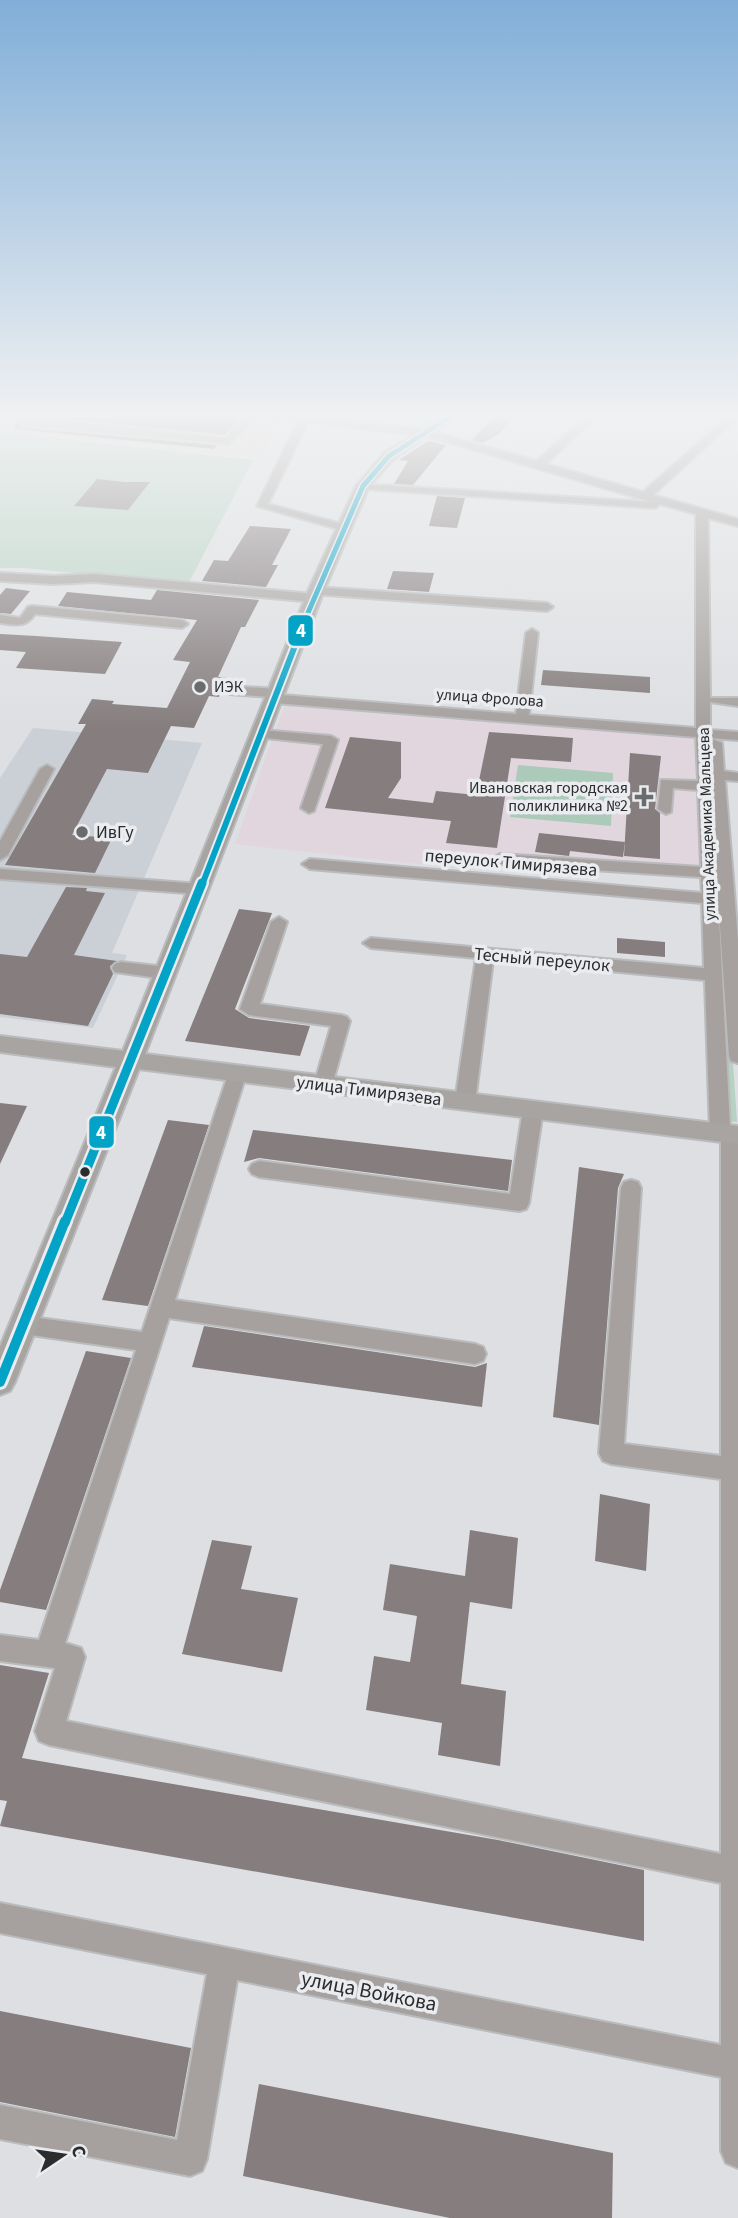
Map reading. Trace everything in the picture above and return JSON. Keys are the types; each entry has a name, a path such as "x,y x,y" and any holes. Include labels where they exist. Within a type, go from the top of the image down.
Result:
{"main road":[{"path":"0,1382 200,889 315,595 348,521"},
{"name":"улица Тимирязева","path":"0,1044 729,1134"}],"street":[{"path":"317,521 345,528"},
{"path":"707,521 715,700 709,733 718,775 720,808 717,873 734,933 738,1056"},
{"name":"улица Академика Мальцева","path":"707,521 709,733 705,786 717,873 710,899 713,975 729,1134 738,2151"},
{"path":"0,577 53,580 94,578 315,595 547,607"},
{"path":"0,620 23,622 32,610 182,624"},
{"path":"522,718 532,632"},
{"name":"улица Фролова","path":"229,690 738,736"},
{"path":"715,700 738,702"},
{"path":"0,855 47,769"},
{"path":"718,775 738,777"},
{"path":"666,809 666,783 705,786"},
{"path":"720,808 738,809"},
{"path":"500,859 717,873"},
{"path":"0,874 200,889"},
{"path":"279,922 250,1009 341,1021 323,1085"},
{"name":"Тесный переулок","path":"371,943 713,975"},
{"path":"465,1102 485,955"},
{"path":"121,968 166,973"},
{"path":"48,1654 237,1075"},
{"path":"259,1169 519,1203 533,1110"},
{"path":"631,1188 611,1453 733,1469"},
{"path":"160,1307 475,1354"},
{"path":"23,1325 149,1342"},
{"path":"0,1648 72,1657 49,1731 734,1871"},
{"name":"улица Войкова","path":"0,1918 737,2064"}],"lane":[{"path":"261,734 331,740 309,808"},
{"name":"переулок Тимирязева","path":"310,864 710,899"},
{"path":"0,2122 190,2159 225,1963"}],"shaded area":[{"path":"285,704 694,736 699,877 486,859 472,870 235,844"},
{"name":"ИвГу","path":"33,728 202,743 112,953 127,955 93,1028 0,1017 0,778"}],"green space":[{"path":"0,521 221,521 188,584 0,568"},
{"path":"518,765 613,773 611,826 510,817"},
{"path":"713,875 720,875 737,1122 724,1121"}],"building":[{"path":"430,521 459,521 457,528 429,526"},
{"path":"250,526 291,529 272,565 278,565 266,587 202,581 214,560 228,561"},
{"path":"393,571 434,573 429,592 387,589"},
{"path":"6,588 30,591 11,614 0,613 0,595"},
{"path":"157,590 259,600 245,627 241,627 218,677 227,678 220,689 219,697 209,696 194,728 171,726 148,773 107,769 72,835 112,838 95,873 5,865 86,724 78,724 92,699 114,701 112,704 167,708 190,662 173,660 197,620 58,606 67,592 151,600"},
{"path":"0,634 122,642 105,674 16,668 26,652 0,650"},
{"path":"543,670 650,677 650,693 541,685"},
{"path":"489,732 573,738 571,762 511,758 497,848 446,843 451,821 325,808 350,737 401,742 401,778 388,798 433,803 436,791 476,795"},
{"name":"Ивановская городская поликлиника №2","path":"630,753 661,756 655,809 660,813 660,859 624,856"},
{"path":"539,833 625,842 623,857 570,851 569,856 535,852"},
{"name":"ИвГу","path":"66,887 87,888 86,891 105,893 74,955 117,961 110,966 113,974 88,1026 0,1014 0,954 27,957"},
{"path":"239,909 272,913 235,1009 249,1018 310,1026 300,1056 185,1041"},
{"path":"617,938 665,942 665,957 617,953"},
{"path":"0,1103 27,1106 0,1164"},
{"path":"168,1120 209,1125 148,1306 102,1300"},
{"path":"253,1130 512,1160 508,1191 259,1158 244,1162"},
{"path":"579,1167 624,1174 618,1188 599,1425 553,1417"},
{"path":"204,1326 475,1367 487,1363 482,1407 192,1367"},
{"path":"86,1351 131,1358 46,1610 0,1602 0,1590"},
{"path":"600,1494 650,1504 646,1571 595,1561"},
{"path":"470,1530 518,1538 512,1609 470,1602 461,1684 506,1691 500,1766 438,1755 442,1723 366,1710 374,1656 410,1662 417,1616 383,1610 390,1564 465,1576"},
{"path":"212,1540 252,1546 241,1589 298,1598 282,1672 182,1654"},
{"path":"0,1665 49,1673 22,1758 498,1840 644,1870 644,1941 0,1826 7,1801 0,1800"},
{"path":"0,2011 191,2048 175,2137 0,2102"},
{"path":"259,2084 613,2153 612,2218 450,2218 243,2176"}],"transit line":[{"name":"4","path":"0,1382 200,889 316,591 348,521"}],"place":[{"name":"ИЭК","path":"200,687"},
{"name":"Ивановская городская поликлиника №2","path":"644,797"},
{"name":"ИвГу","path":"82,832"}]}
